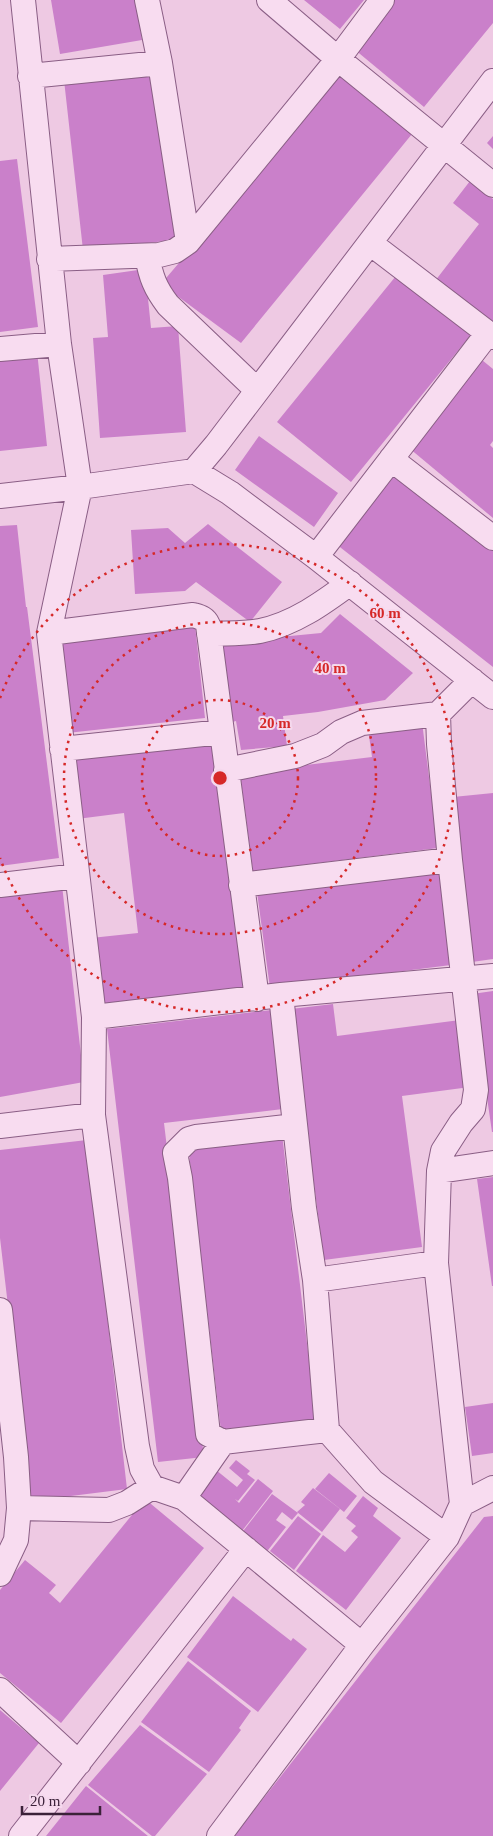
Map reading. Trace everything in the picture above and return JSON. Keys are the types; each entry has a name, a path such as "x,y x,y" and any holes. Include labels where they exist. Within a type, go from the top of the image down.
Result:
{"street":[{"path":"23,0 58,344 80,487 49,633 94,1017 93,1115 142,1469 152,1487 184,1498 362,1645"},
{"path":"147,0 160,63 188,242"},
{"path":"269,0 338,59 493,185"},
{"path":"49,259 147,256 175,251 188,242 338,59 382,0"},
{"path":"30,76 160,63"},
{"path":"194,471 493,81"},
{"path":"316,557 391,459 491,335 370,243"},
{"path":"147,256 151,276 158,291 168,305 257,390"},
{"path":"0,349 58,344"},
{"path":"391,459 493,538"},
{"path":"0,496 194,471 230,493 316,557 493,697"},
{"path":"209,634 260,631 292,620 318,607 350,583"},
{"path":"49,633 193,615 201,617 206,621 257,999"},
{"path":"226,770 295,756 323,745 342,732 362,723 438,714 472,680"},
{"path":"219,1836 362,1645 447,1538 462,1504 436,1263 439,1171 444,1151 461,1124 473,1110 476,1090 450,860 438,714"},
{"path":"62,749 222,732"},
{"path":"241,885 450,860"},
{"path":"0,885 77,876"},
{"path":"94,1017 281,995 493,976"},
{"path":"281,995 304,1208 315,1280 327,1430 373,1482 447,1538"},
{"path":"0,1126 93,1115"},
{"path":"295,1126 196,1137 189,1139 175,1153 180,1178 208,1434 223,1442 327,1430"},
{"path":"439,1171 493,1163"},
{"path":"315,1280 436,1263"},
{"path":"0,1574 16,1540 19,1508 8,1457 1,1324"},
{"path":"184,1498 223,1442"},
{"path":"19,1508 109,1510 127,1503 152,1487"},
{"path":"462,1504 493,1488"},
{"path":"21,1836 246,1548"},
{"path":"0,1690 79,1763"}],"building":[{"path":"51,0 136,0 142,40 60,54"},
{"path":"304,0 364,0 340,29"},
{"path":"395,0 493,0 493,23 424,107 354,49"},
{"path":"156,70 175,240 83,250 64,80"},
{"path":"340,74 412,134 241,343 161,284"},
{"path":"493,136 493,149 487,143"},
{"path":"17,159 38,327 0,332 0,161"},
{"path":"470,181 493,199 493,326 435,281 479,224 453,203"},
{"path":"145,269 151,328 178,326 186,432 100,438 93,338 108,337 103,275"},
{"path":"400,271 474,331 351,482 277,422"},
{"path":"37,351 47,446 0,451 0,356"},
{"path":"482,360 493,369 493,441 490,445 493,448 493,518 409,448"},
{"path":"259,436 338,493 314,527 235,470"},
{"path":"395,471 493,550 493,667 336,544"},
{"path":"208,524 282,582 250,622 196,582 185,591 135,594 131,530 168,528 185,543"},
{"path":"17,525 59,858 0,866 0,526"},
{"path":"340,614 413,673 385,700 283,716 287,746 241,750 236,721 229,723 218,643 321,633"},
{"path":"195,625 205,718 67,733 57,640"},
{"path":"422,722 438,848 253,871 240,773 372,757 368,729"},
{"path":"214,740 243,990 99,1008 91,938 138,933 124,813 77,819 70,757"},
{"path":"493,793 493,959 472,962 453,797"},
{"path":"439,870 451,965 270,988 257,892"},
{"path":"62,885 84,1082 0,1097 0,892"},
{"path":"493,991 493,1132 492,1132 472,994"},
{"path":"333,1004 337,1036 460,1020 470,1087 402,1096 422,1247 324,1260 291,1009"},
{"path":"272,1010 283,1109 164,1123 204,1457 158,1462 107,1029"},
{"path":"282,1134 316,1419 221,1431 188,1145"},
{"path":"87,1140 127,1489 31,1501 0,1238 0,1150"},
{"path":"493,1177 493,1286 492,1286 477,1179"},
{"path":"493,1403 493,1453 472,1456 465,1407"},
{"path":"236,1460 250,1471 247,1474 255,1480 238,1501 235,1499 239,1503 258,1479 273,1491 242,1531 190,1493 216,1470 237,1487 243,1480 229,1468"},
{"path":"329,1473 357,1496 344,1512 315,1489"},
{"path":"313,1488 340,1509 322,1532 297,1512 305,1505 301,1502"},
{"path":"272,1494 298,1513 292,1520 282,1512 276,1520 286,1527 265,1554 240,1535"},
{"path":"363,1496 378,1508 373,1516 401,1538 346,1610 296,1571 323,1535 345,1552 358,1537 351,1531 356,1526 346,1518"},
{"path":"145,1499 204,1548 61,1723 0,1673 0,1590 25,1560 56,1585 49,1593 60,1603"},
{"path":"298,1516 321,1534 294,1570 270,1551"},
{"path":"493,1516 493,1836 234,1836 484,1517"},
{"path":"233,1596 291,1641 293,1638 307,1649 258,1712 187,1657"},
{"path":"188,1661 251,1711 239,1728 241,1730 209,1772 141,1722"},
{"path":"0,1710 39,1743 0,1791"},
{"path":"140,1725 207,1774 155,1836 152,1836 88,1785"},
{"path":"86,1786 148,1836 46,1836"}]}
